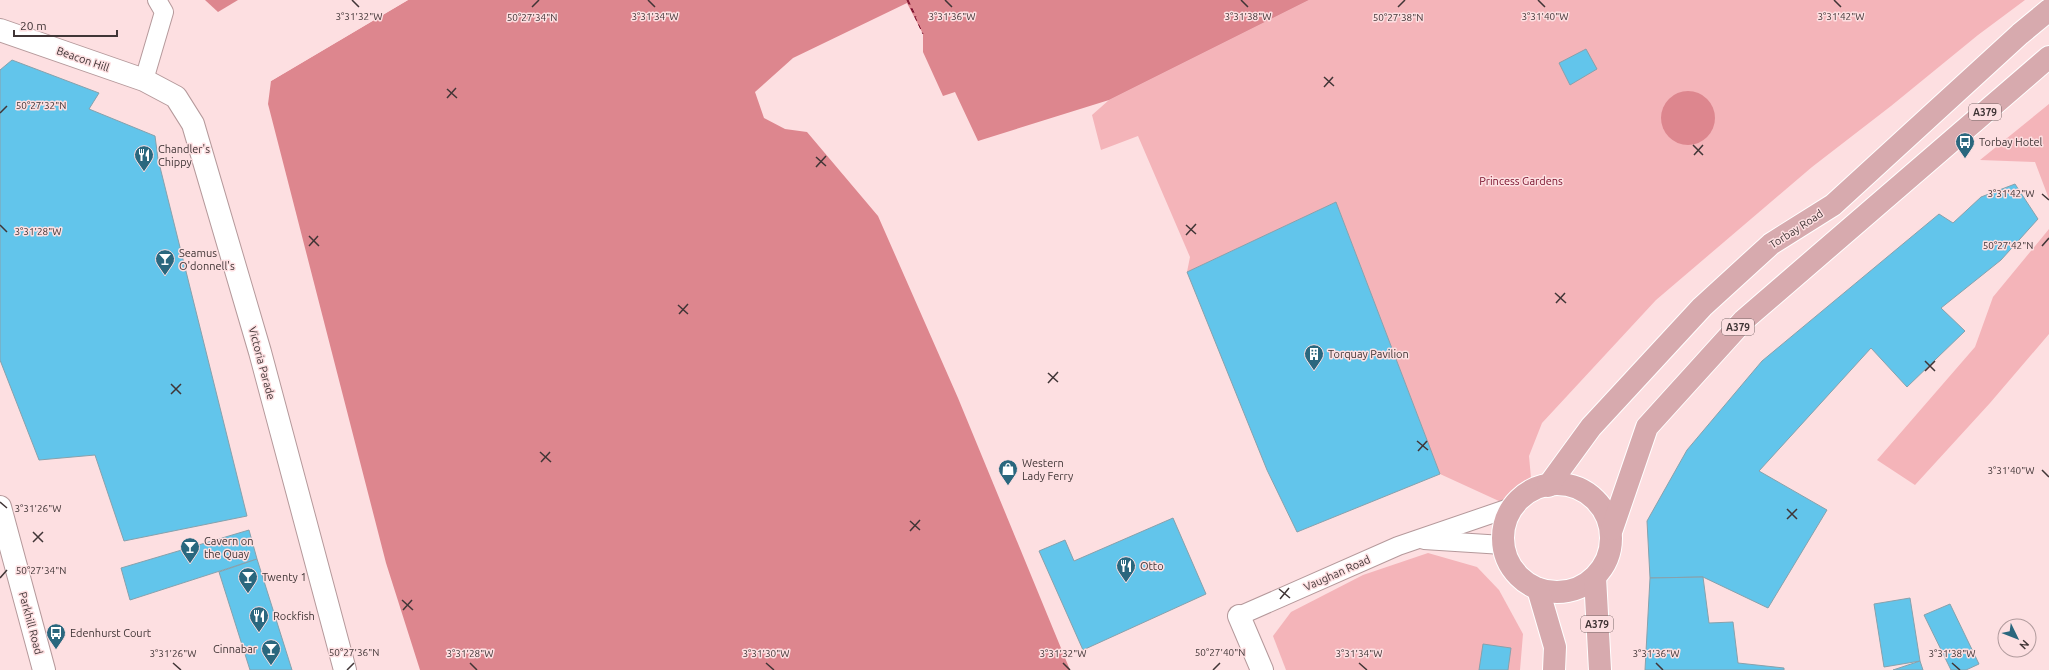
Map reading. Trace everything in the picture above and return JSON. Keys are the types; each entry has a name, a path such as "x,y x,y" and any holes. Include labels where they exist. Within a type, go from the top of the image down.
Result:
{"main road":[{"name":"Torbay Road","path":"1548,486 1591,427 1702,307 1771,244 1833,205 2020,34 2049,10"},
{"name":"A379","path":"1600,670 1595,578 1608,559 1612,529 1647,427 1739,326 2049,57"},
{"path":"1595,578 1577,589 1550,592 1538,589 1514,571 1503,545 1504,528 1512,507 1519,498 1532,489 1569,484 1599,501 1612,529"},
{"path":"1538,589 1555,647 1554,670"}],"street":[{"name":"Beacon Hill","path":"0,30 144,80"},
{"name":"Victoria Parade","path":"144,80 176,96 193,124 260,352 345,670"},
{"name":"Parkhill Road","path":"0,507 44,670"},
{"path":"1239,616 1262,670"}],"lane":[{"path":"144,80 164,12 157,0"},
{"name":"Vaughan Road","path":"1239,616 1413,540 1512,507"},
{"name":"Vaughan Road","path":"1413,540 1503,545"}],"green space":[{"name":"Princess Gardens","path":"1309,0 2025,0 1978,35 1891,106 1812,167 1656,300 1542,423 1529,456 1532,489 1519,498 1512,507 1440,474 1336,202 1187,272 1190,257 1138,136 1101,150 1092,115 1109,100"},
{"path":"2049,104 2049,199 2035,162 1980,160"},
{"path":"2049,229 2049,334 1990,403 1915,485 1877,460 1975,347 1993,297"},
{"path":"1428,553 1477,567 1499,590 1523,634 1520,670 1286,670 1273,636 1291,612 1363,575"}],"shaded area":[{"path":"205,0 238,0 218,12"},
{"path":"408,0 1309,0 1109,100 978,141 955,92 943,96 923,52 923,34 907,3 793,58 755,92 764,118 785,129 807,132 878,216 958,398 1070,670 420,670 386,563 268,104 271,81"},
{"path":"1688,91 1698,93 1707,99 1713,108 1715,118 1713,128 1707,137 1698,143 1688,145 1678,143 1669,137 1663,128 1661,118 1663,108 1669,99 1678,93"}],"pier":[{"path":"405,0 408,0 271,81 270,79"}],"building":[{"path":"1586,49 1597,69 1570,85 1559,63"},
{"path":"12,60 99,93 89,109 155,136 158,159 247,516 124,541 95,455 39,460 0,360 0,70"},
{"path":"2015,184 2038,219 2001,260 1941,308 1965,331 1907,387 1871,348 1759,471 1827,510 1768,608 1703,577 1650,578 1647,521 1687,450 1762,361 1939,214 1953,223 1981,197"},
{"name":"Torquay Pavilion","path":"1336,202 1440,474 1297,532 1267,470 1187,272"},
{"path":"1173,518 1206,594 1083,650 1039,551 1065,540 1074,561"},
{"name":"Cavern on the Quay","path":"249,530 257,559 130,600 121,568"},
{"path":"257,559 292,670 250,670 219,572"},
{"path":"1703,577 1709,623 1733,622 1738,663 1784,668 1784,670 1645,670 1650,578"},
{"path":"1910,598 1920,661 1884,667 1874,604"},
{"path":"1950,604 1979,664 1966,670 1951,670 1924,615"},
{"path":"1483,644 1511,648 1508,670 1479,670"},
{"path":"1920,661 1923,670 1893,670"}],"ferry route":[{"path":"907,0 923,34"},
{"path":"908,0 916,17"}],"place":[{"name":"Torbay Hotel","path":"1965,159"},
{"name":"Chandler's Chippy","path":"144,172"},
{"name":"Seamus O'donnell's","path":"165,276"},
{"name":"Torquay Pavilion","path":"1314,371"},
{"name":"Western Lady Ferry","path":"1008,486"},
{"name":"Cavern on the Quay","path":"190,564"},
{"name":"Otto","path":"1126,583"},
{"name":"Twenty 1","path":"248,594"},
{"name":"Rockfish","path":"259,633"},
{"name":"Edenhurst Court","path":"56,650"},
{"name":"Cinnabar","path":"271,666"}]}
